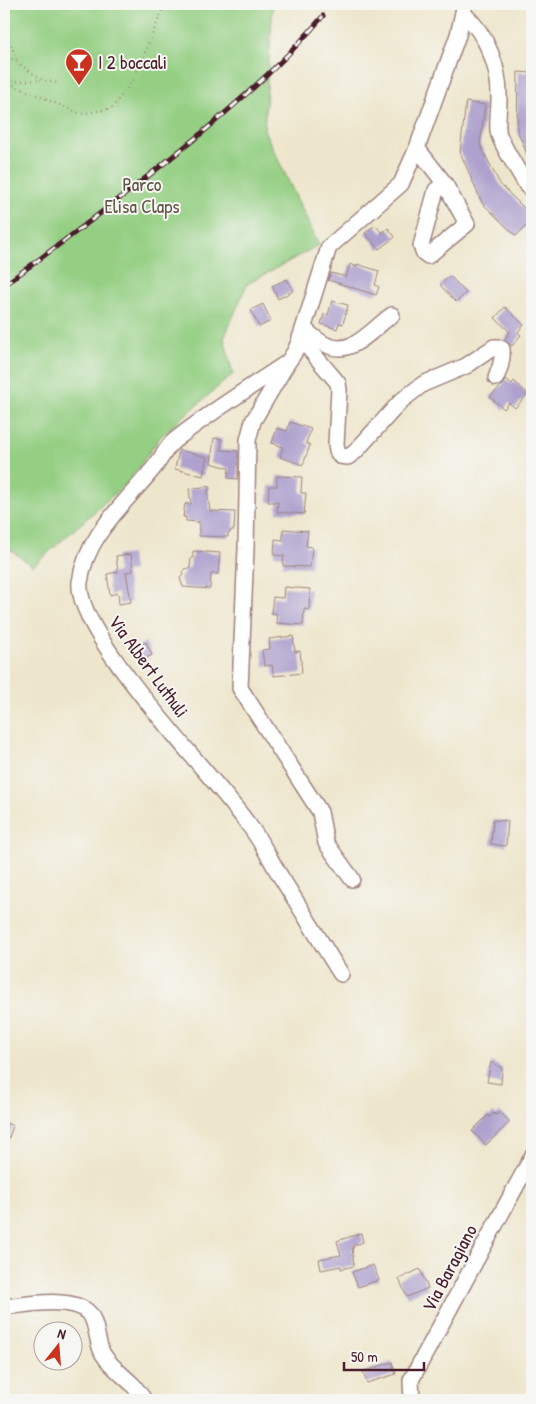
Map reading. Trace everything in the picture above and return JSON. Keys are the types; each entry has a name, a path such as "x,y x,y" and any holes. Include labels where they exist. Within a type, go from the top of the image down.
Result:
{"street":[{"name":"Via Albert Luthuli","path":"352,880 326,844 320,812 244,696 239,683 246,549 248,440 253,421 294,353 329,247 401,184 417,148 458,35 464,8"},
{"path":"464,8 481,33 497,69 499,90 498,134 527,186 532,190"},
{"path":"417,148 445,184"},
{"path":"302,333 329,346 346,348 356,343 392,315"},
{"path":"302,333 338,383 336,444 340,456 348,457 355,452 401,401 423,384 466,366 498,346 502,349 503,355 502,364 496,378"},
{"name":"Via Albert Luthuli","path":"288,362 173,441 106,523 83,566 80,584 82,602 91,621 114,657 148,702 248,823 340,974"},
{"name":"Via Baragiano","path":"412,1400 412,1380 532,1157"},
{"path":"4,1307 60,1303 82,1307 89,1313 94,1323 102,1354 134,1386 144,1400"}],"path":[{"path":"4,82 81,114 112,108 133,81 165,4"},
{"path":"4,26 18,63"},
{"path":"4,53 42,80"},
{"path":"4,82 42,80 57,83"}],"green space":[{"name":"Parco Elisa Claps","path":"4,4 273,4 264,130 319,245 247,284 224,338 233,374 160,437 129,481 33,566 4,545"}],"building":[{"path":"518,72 532,73 532,165 517,130"},
{"path":"466,102 485,105 480,145 500,184 532,216 532,220 516,236 482,203 460,152"},
{"path":"375,225 382,233 388,228 395,237 379,249 365,233"},
{"path":"350,264 357,267 357,264 379,271 375,285 379,287 376,295 328,280 331,273 346,277"},
{"path":"450,276 466,293 456,302 440,285"},
{"path":"287,279 293,291 278,299 272,286"},
{"path":"332,301 348,305 343,324 339,323 337,329 321,324 324,314 328,315"},
{"path":"263,304 271,321 259,327 251,310"},
{"path":"505,307 524,325 518,332 521,335 512,346 504,340 510,332 495,318"},
{"path":"506,379 512,384 514,381 528,394 515,408 509,403 504,409 490,397"},
{"path":"290,422 311,429 306,443 310,445 303,465 280,457 283,447 272,443 277,428 287,431"},
{"path":"214,438 222,439 221,450 238,451 238,479 228,478 229,468 211,463"},
{"path":"179,450 207,457 203,476 175,469"},
{"path":"277,476 302,477 301,493 306,493 304,514 277,512 278,502 268,502 269,486 277,486"},
{"path":"209,486 210,511 235,512 234,530 228,533 228,537 199,536 199,522 186,521 186,517 183,517 185,504 191,504 189,489"},
{"path":"283,529 308,531 306,546 312,547 310,567 283,566 284,556 274,555 275,539 283,540"},
{"path":"193,551 220,553 218,574 211,574 210,589 183,587 180,578 183,575 184,569 190,568"},
{"path":"131,554 133,571 126,572 131,602 119,604 118,593 110,595 107,574 118,572 116,556"},
{"path":"284,587 310,589 309,610 304,609 303,625 276,623 277,614 271,613 273,597 283,598"},
{"path":"293,636 295,652 300,651 302,673 274,676 272,665 264,666 262,650 270,649 269,639"},
{"path":"146,642 152,655 142,660 136,647"},
{"path":"493,820 508,821 506,846 491,844"},
{"path":"491,1062 502,1068 501,1084 487,1082"},
{"path":"500,1112 510,1122 486,1145 472,1131 488,1115 489,1117 494,1113 496,1115"},
{"path":"4,1122 13,1126 5,1149 4,1149"},
{"path":"361,1233 363,1242 352,1248 354,1266 341,1269 341,1266 321,1270 319,1259 341,1255 337,1241"},
{"path":"373,1265 379,1280 358,1287 352,1272"},
{"path":"420,1269 428,1288 407,1297 399,1279"},
{"path":"392,1362 396,1374 367,1383 363,1372"}],"railway":[{"path":"4,285 105,210 203,132 250,91 323,16"}],"place":[{"name":"I 2 boccali","path":"79,86"}]}
